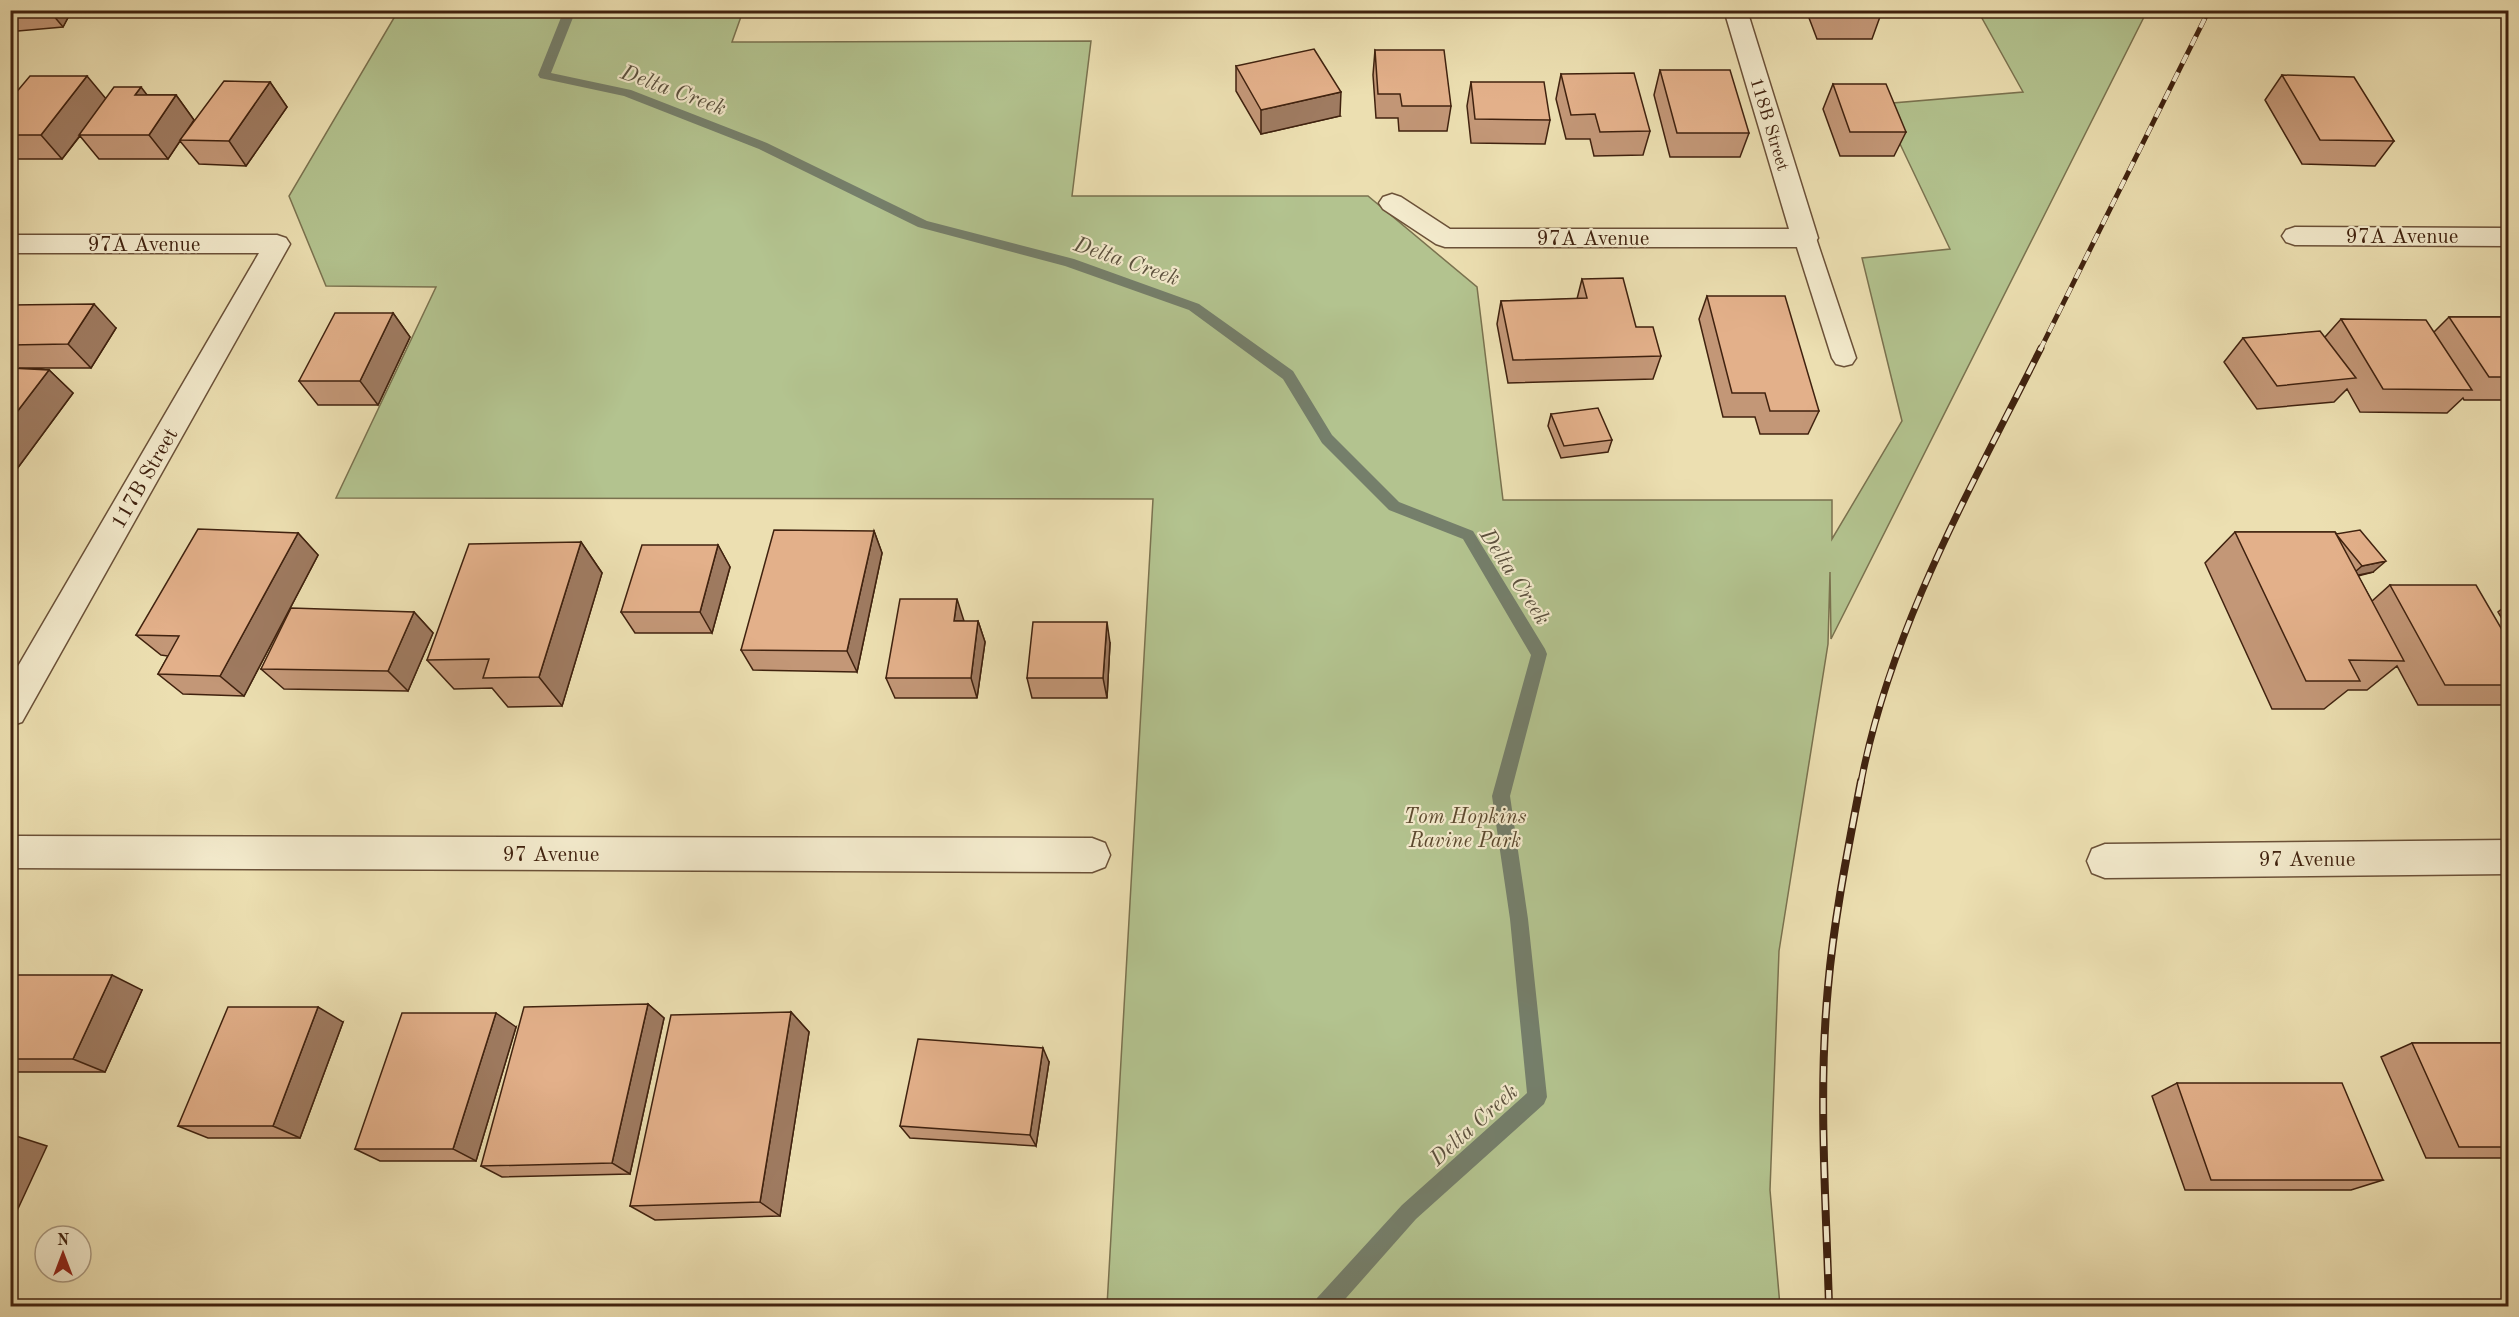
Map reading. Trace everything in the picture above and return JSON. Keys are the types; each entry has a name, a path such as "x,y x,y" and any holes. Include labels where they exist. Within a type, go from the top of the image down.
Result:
{"street":[{"name":"118B Street","path":"1735,10 1805,238"},
{"name":"97A Avenue","path":"1392,203 1445,238 1805,238"},
{"name":"97A Avenue","path":"2295,236 2508,237"},
{"name":"97A Avenue","path":"10,244 277,244"},
{"name":"117B Street","path":"10,712 277,244"},
{"name":"97 Avenue","path":"10,852 1092,855"},
{"name":"97 Avenue","path":"2105,861 2508,857"}],"lane":[{"path":"1805,238 1844,358"}],"green space":[{"name":"Tom Hopkins Ravine Park","path":"398,11 743,11 732,42 1091,41 1072,196 1368,196 1477,287 1503,500 1832,500 1832,539 1902,421 1862,258 1950,249 1881,104 2023,92 1978,11 2147,11 1831,639 1830,572 1828,644 1779,951 1770,1190 1780,1306 1107,1306 1153,499 336,498 436,287 326,286 289,196"}],"building":[{"path":"12,10 55,10 53,15 10,18"},
{"path":"1824,10 1880,10 1881,14 1826,14"},
{"path":"1314,49 1341,92 1261,110 1236,66"},
{"path":"1375,50 1444,50 1451,106 1402,106 1400,94 1378,94"},
{"path":"1660,70 1730,70 1749,133 1677,133"},
{"path":"1634,73 1650,131 1600,132 1595,114 1571,115 1561,74"},
{"path":"2282,75 2354,77 2394,141 2320,140"},
{"path":"30,76 87,76 41,135 10,135 10,95 14,95"},
{"path":"224,81 270,82 229,141 180,140"},
{"path":"1471,82 1544,82 1550,120 1475,119"},
{"path":"1833,84 1886,84 1906,132 1850,132"},
{"path":"114,87 141,87 135,95 176,95 149,135 79,135"},
{"path":"1623,278 1636,327 1653,327 1661,356 1513,360 1501,301 1587,298 1582,279"},
{"path":"1707,296 1785,296 1819,411 1770,411 1765,393 1732,393"},
{"path":"94,304 68,344 10,345 10,305"},
{"path":"335,313 393,313 360,381 299,381"},
{"path":"2449,317 2508,317 2508,377 2489,377"},
{"path":"2341,319 2426,320 2472,390 2383,389"},
{"path":"2320,331 2356,378 2277,386 2243,338"},
{"path":"10,368 49,370 10,421"},
{"path":"1598,408 1612,440 1564,446 1551,414"},
{"path":"198,529 298,533 220,676 158,674 179,636 136,635"},
{"path":"774,530 874,531 847,651 741,650"},
{"path":"2360,530 2386,561 2362,566 2336,534"},
{"path":"2235,532 2335,532 2404,661 2349,660 2360,681 2306,681"},
{"path":"581,542 539,677 483,678 489,659 427,660 469,544"},
{"path":"642,545 718,545 700,612 621,612"},
{"path":"2390,585 2476,585 2508,640 2508,685 2445,685"},
{"path":"900,599 957,599 954,621 978,621 971,678 886,678"},
{"path":"291,608 414,612 388,671 261,669"},
{"path":"1033,622 1107,622 1103,678 1027,678"},
{"path":"10,975 112,975 73,1059 10,1059"},
{"path":"648,1004 612,1163 481,1166 524,1007"},
{"path":"228,1007 318,1007 273,1126 178,1126"},
{"path":"791,1012 760,1202 630,1206 671,1015"},
{"path":"402,1013 496,1013 453,1149 355,1149"},
{"path":"918,1039 1043,1048 1030,1135 900,1126"},
{"path":"2412,1043 2508,1043 2508,1147 2459,1147"},
{"path":"2177,1083 2342,1083 2383,1180 2211,1180"}],"waterway":[{"name":"Delta Creek","path":"570,10 544,75 627,93 763,146 923,224 1069,262 1194,307 1288,375 1327,439 1394,506 1468,535 1539,654 1501,796 1519,919 1537,1097 1409,1212 1325,1306"}],"railway":[{"path":"2041,349 2209,10"},
{"path":"1861,782 1874,725 1913,613 1961,506 2041,349"},
{"path":"1829,1306 1824,1146 1825,1027 1834,935 1861,781"}]}
